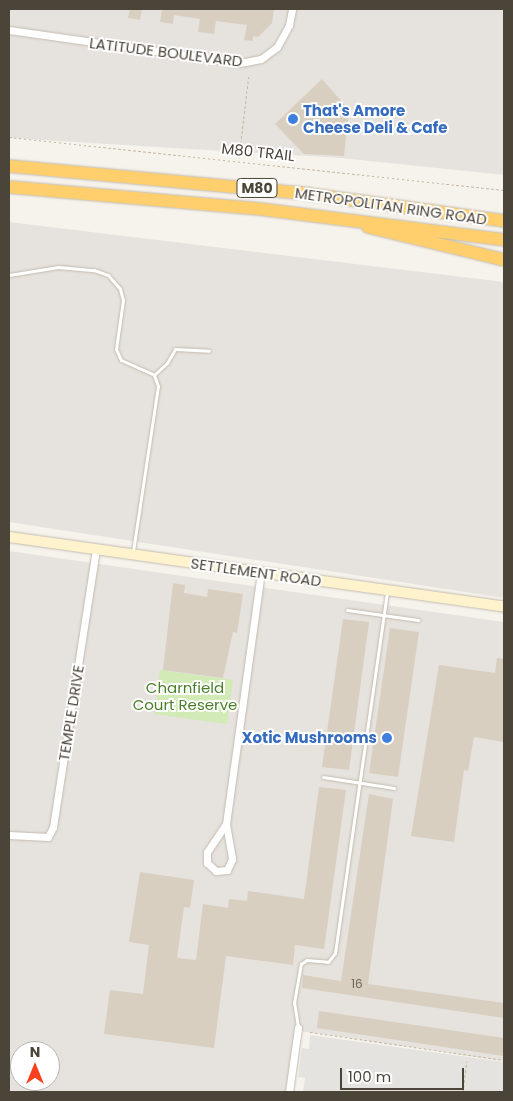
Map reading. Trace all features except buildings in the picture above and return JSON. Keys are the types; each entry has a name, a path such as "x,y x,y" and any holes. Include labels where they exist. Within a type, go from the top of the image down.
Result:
{"highway":[{"name":"METROPOLITAN RING ROAD","path":"9,166 269,190 426,209 504,221"},
{"name":"METROPOLITAN RING ROAD","path":"9,187 161,198 339,218 504,240"},
{"path":"426,209 504,213"},
{"path":"339,218 504,260"}],"main road":[{"name":"SETTLEMENT ROAD","path":"9,536 504,607"}],"street":[{"name":"LATITUDE BOULEVARD","path":"9,30 240,63 261,59 277,47 289,25 292,9"},
{"name":"TEMPLE DRIVE","path":"9,835 48,837 53,827 96,549"},
{"path":"226,824 207,852 207,863 216,871 227,870 232,859 226,824 261,573"},
{"path":"289,1092 298,1028"}],"lane":[{"path":"9,275 58,267 94,270 108,275 115,281 123,300 116,339 118,355 126,364 154,375 158,386 132,554"},
{"path":"154,375 168,363 175,349 209,351"},
{"path":"298,1028 294,1003 301,964 307,960 328,962 335,953 387,591"},
{"path":"347,610 418,620"},
{"path":"323,777 394,788"}],"path":[{"path":"239,159 249,74"},
{"name":"M80 TRAIL","path":"9,137 239,159 504,190"},
{"path":"310,1032 504,1060"},
{"path":"463,1092 467,1061"}],"shaded area":[{"path":"9,9 504,9 504,175 341,158 9,138"},
{"path":"9,222 504,282 504,598 9,522"},
{"path":"9,551 504,622 504,1061 299,1031 288,1092 9,1092"},
{"path":"310,1035 504,1062 504,1092 303,1092 305,1078 298,1077 302,1048 309,1049"}],"green space":[{"name":"Charnfield Court Reserve","path":"160,670 233,680 227,724 154,714"}],"place":[{"name":"That's Amore Cheese Deli & Cafe","path":"293,119"},
{"name":"Xotic Mushrooms","path":"387,738"}]}
